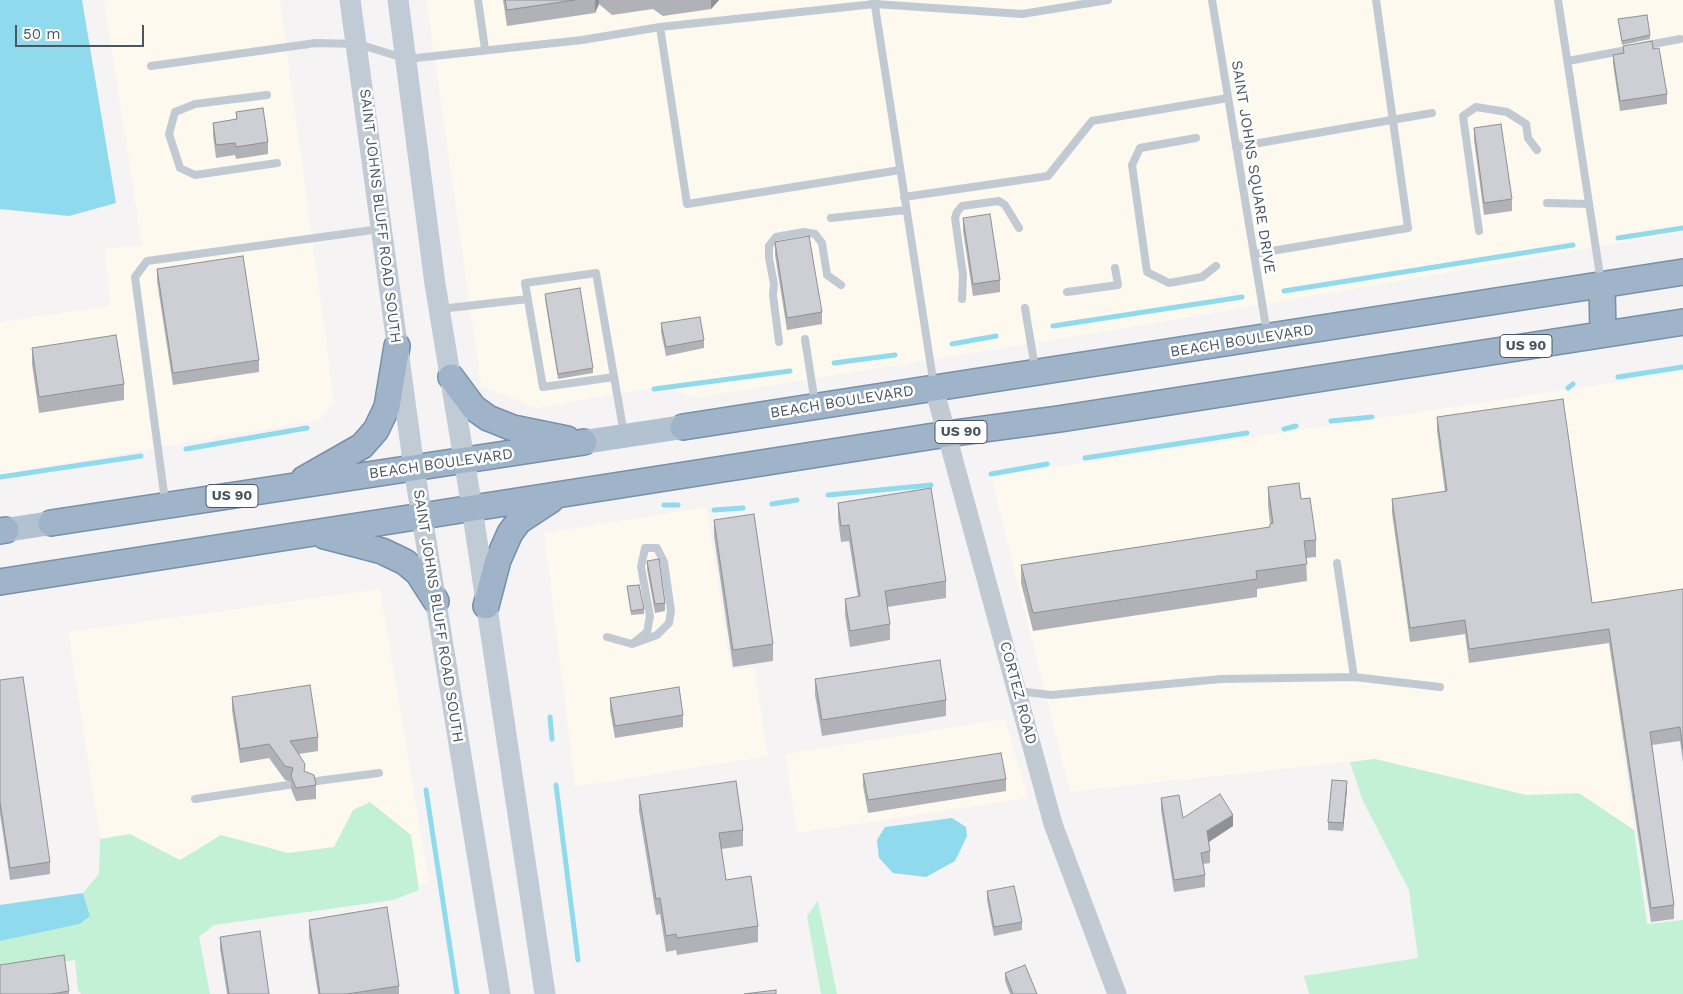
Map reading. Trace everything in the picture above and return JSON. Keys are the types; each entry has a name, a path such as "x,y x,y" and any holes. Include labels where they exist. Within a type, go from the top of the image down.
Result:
{"highway":[{"name":"BEACH BOULEVARD","path":"683,427 1268,338 1683,272"},
{"path":"1602,285 1603,334"},
{"name":"US 90","path":"0,582 947,434 1059,419 1683,322"},
{"path":"292,486 362,446 376,430 387,407 397,346"},
{"path":"451,377 474,408 488,418 512,428 584,442"},
{"name":"BEACH BOULEVARD","path":"50,523 584,442"},
{"path":"486,606 498,560 510,533 518,521 560,494"},
{"path":"314,533 382,551 405,562 418,573 436,601"}],"main road":[{"name":"SAINT JOHNS BLUFF ROAD SOUTH","path":"350,0 358,44 414,468 500,994"},
{"path":"398,0 439,309 465,461 545,994"},
{"name":"BEACH BOULEVARD","path":"584,442 683,427"},
{"name":"BEACH BOULEVARD","path":"3,531 50,523"}],"street":[{"name":"CORTEZ ROAD","path":"934,388 1053,824 1117,994"}],"lane":[{"path":"478,0 486,49"},
{"path":"152,66 316,43 358,44 407,60 486,49 582,40 660,27 875,2 1022,14 1108,0"},
{"name":"SAINT JOHNS SQUARE DRIVE","path":"1212,0 1268,338"},
{"path":"1254,254 1408,228 1376,0"},
{"path":"1558,0 1602,285"},
{"path":"875,2 934,388"},
{"path":"660,27 687,204 900,170"},
{"path":"1568,61 1680,39"},
{"path":"267,95 189,106 175,112 169,134 180,168 195,175 277,163"},
{"path":"904,197 1048,176 1092,121 1228,98"},
{"path":"1479,231 1463,116 1476,107 1507,112 1526,124 1528,138 1537,150"},
{"path":"1236,147 1393,118 1432,113"},
{"path":"1196,138 1140,148 1132,164 1147,272 1169,283 1202,277 1216,266"},
{"path":"962,299 963,275 955,218 957,212 962,206 999,201 1005,205 1019,228"},
{"path":"1547,203 1589,204"},
{"path":"831,218 906,210"},
{"path":"166,506 135,277 143,266 148,261 382,229"},
{"path":"779,342 773,295 774,284 769,258 769,246 776,237 804,232 815,234 822,243 827,275 841,285"},
{"path":"1067,292 1118,284 1115,268"},
{"path":"614,377 543,387 525,283 596,273 614,377 624,436"},
{"path":"439,309 528,299"},
{"path":"1025,308 1036,372"},
{"path":"805,338 816,406"},
{"path":"607,637 632,644 657,635 669,623 672,610 664,562 657,548 644,548 641,567 650,616 647,632 632,644"},
{"path":"1337,563 1354,677"},
{"path":"1017,691 1051,695 1221,679 1354,677 1440,687"},
{"path":"309,782 379,772"},
{"path":"195,799 288,785"}],"shaded area":[{"path":"104,0 280,0 334,400 320,420 0,475 0,322 110,306 105,249 142,245"},
{"path":"426,0 1683,0 1683,232 1102,332 699,397 656,387 537,408 481,386"},
{"path":"1683,372 1683,719 1620,729 1647,924 1375,759 1070,792 991,477"},
{"path":"707,507 731,670 754,667 768,756 575,787 544,533"},
{"path":"380,589 429,884 115,933 68,632"},
{"path":"1005,719 1028,798 797,833 785,754"}],"green space":[{"path":"1375,759 1527,795 1579,793 1634,830 1647,924 1683,920 1683,994 1309,994 1304,976 1418,958 1409,890 1363,801 1350,762"},
{"path":"370,802 411,835 419,890 393,900 214,925 199,937 210,994 81,994 78,990 75,960 0,972 0,941 80,924 90,916 83,893 99,874 100,839 130,834 180,860 221,835 288,853 334,847 353,810"},
{"path":"818,901 837,994 821,994 807,916"}],"water":[{"path":"0,0 82,0 116,203 69,216 0,209"},
{"path":"952,818 966,827 967,836 955,861 926,877 893,873 879,858 877,840 885,827"},
{"path":"83,893 90,916 80,924 0,941 0,905"}],"building":[{"path":"505,0 575,0 507,10"},
{"path":"1647,15 1650,35 1622,41 1618,19"},
{"path":"1652,41 1653,49 1659,48 1667,94 1620,101 1613,55 1624,53 1623,46"},
{"path":"263,108 268,142 236,147 235,143 216,145 213,123 237,119 236,112"},
{"path":"1501,124 1512,199 1484,203 1474,128"},
{"path":"990,214 1000,280 973,284 963,218"},
{"path":"809,236 822,312 787,318 775,242"},
{"path":"243,256 259,360 173,373 157,269"},
{"path":"580,288 593,368 558,374 545,294"},
{"path":"700,317 704,340 666,347 661,323"},
{"path":"116,335 124,384 39,397 32,348"},
{"path":"1563,399 1592,603 1683,589 1683,749 1680,727 1650,732 1674,905 1651,908 1609,629 1469,649 1465,620 1410,628 1392,499 1447,491 1437,417"},
{"path":"1299,483 1301,499 1310,498 1316,540 1304,541 1307,564 1256,571 1257,579 1033,613 1021,565 1270,527 1270,524 1273,523 1268,487"},
{"path":"931,488 946,581 885,591 890,624 850,631 845,599 860,596 849,525 841,526 838,503"},
{"path":"754,514 773,644 733,650 714,520"},
{"path":"659,559 665,603 655,604 647,561"},
{"path":"639,585 644,609 631,611 627,586"},
{"path":"940,660 946,700 822,720 815,679"},
{"path":"23,677 50,862 10,868 0,802 0,680"},
{"path":"310,685 318,737 290,741 305,764 304,771 314,775 316,785 296,788 291,776 293,768 285,766 269,744 240,749 232,697"},
{"path":"679,687 683,715 615,726 610,698"},
{"path":"1001,753 1006,779 868,800 863,774"},
{"path":"1332,780 1347,781 1343,823 1328,822"},
{"path":"736,781 743,830 719,833 726,880 751,876 758,926 677,938 676,934 666,936 660,898 656,899 639,795"},
{"path":"1220,794 1233,815 1207,831 1210,851 1201,853 1205,875 1174,880 1161,798 1179,795 1183,818"},
{"path":"1014,886 1022,922 994,927 987,891"},
{"path":"387,907 399,986 347,994 320,994 309,920"},
{"path":"260,931 269,994 229,994 220,937"},
{"path":"64,955 69,991 51,994 0,994 0,965"},
{"path":"1025,965 1037,994 1013,994 1005,973"},
{"path":"776,990 776,994 744,994"}],"waterway":[{"path":"1618,238 1683,228"},
{"path":"1284,291 1573,245"},
{"path":"1053,326 1242,297"},
{"path":"952,344 996,336"},
{"path":"834,363 895,355"},
{"path":"1618,377 1683,367"},
{"path":"654,389 790,371"},
{"path":"1568,388 1573,384"},
{"path":"1331,421 1372,417"},
{"path":"1284,429 1296,426"},
{"path":"186,449 307,428"},
{"path":"1085,458 1247,433"},
{"path":"0,477 141,456"},
{"path":"991,474 1047,464"},
{"path":"828,495 931,485"},
{"path":"772,504 797,500"},
{"path":"664,505 678,505"},
{"path":"714,510 743,508"},
{"path":"550,717 552,739"},
{"path":"556,785 578,960"},
{"path":"426,790 457,994"}]}
